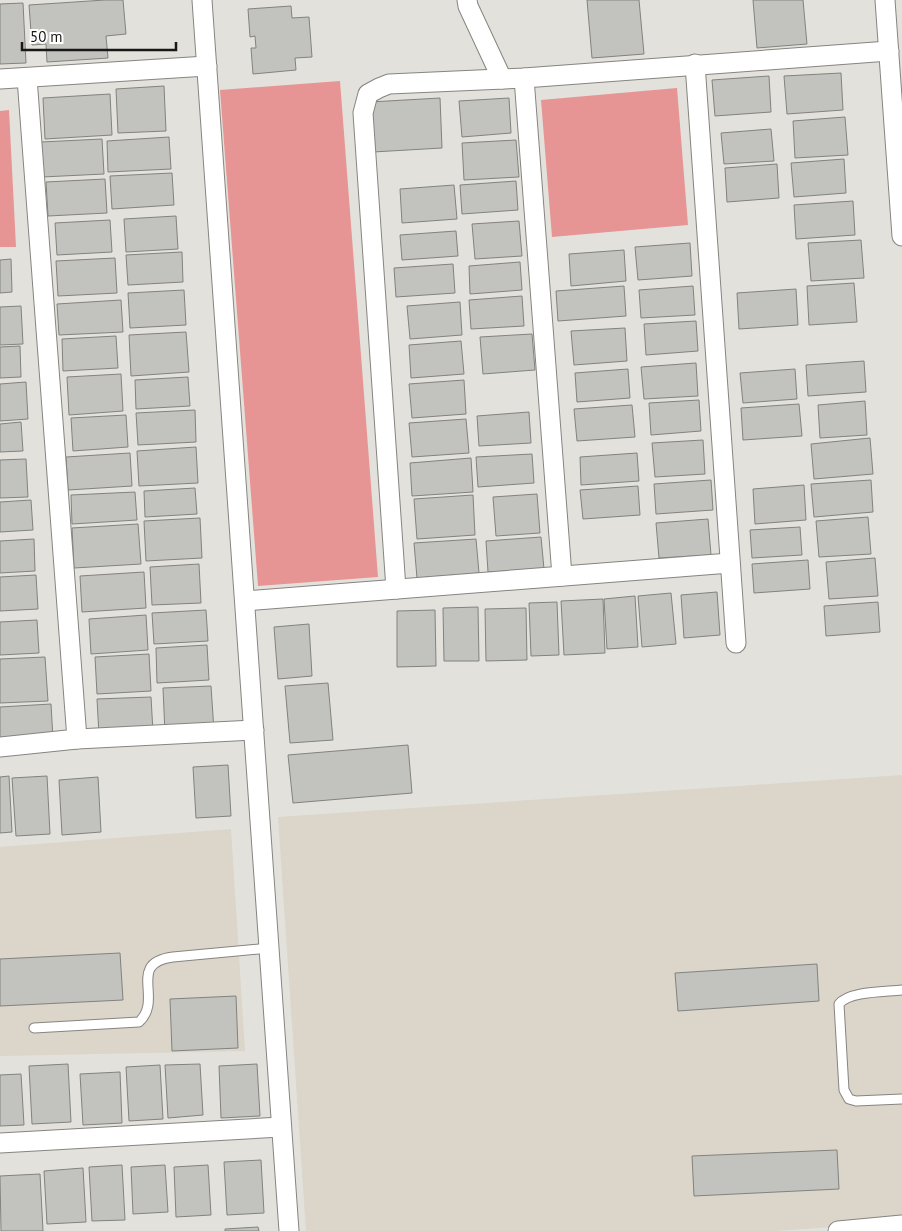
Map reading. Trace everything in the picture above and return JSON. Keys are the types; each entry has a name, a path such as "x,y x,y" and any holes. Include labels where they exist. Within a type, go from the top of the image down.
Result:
{"street":[{"path":"202,0 289,1231"},
{"path":"467,0 468,6 502,79"},
{"path":"885,0 900,175 902,236"},
{"path":"396,589 363,114 368,94 389,84 524,78 889,51"},
{"path":"694,64 736,643"},
{"path":"0,79 207,66"},
{"path":"27,78 77,739"},
{"path":"524,78 562,576"},
{"path":"245,601 730,563"},
{"path":"0,747 77,739 254,730"},
{"path":"0,1144 281,1127"},
{"path":"838,1231 902,1225"}],"lane":[{"path":"34,1028 139,1022 146,1016 149,1007 148,970 154,962 163,958 269,948"},
{"path":"902,990 852,996 843,999 839,1004 844,1090 849,1098 856,1101 902,1099"}],"shaded area":[{"path":"340,81 378,577 258,586 220,90"},
{"path":"677,88 688,225 552,237 541,100"},
{"path":"9,110 16,247 0,247 0,111"},
{"path":"902,775 902,1222 776,1231 306,1231 278,817"},
{"path":"231,829 245,1051 0,1056 0,847"}],"building":[{"path":"123,0 126,34 106,36 108,58 47,62 46,44 32,45 29,5"},
{"path":"587,0 639,0 644,54 592,58"},
{"path":"753,0 803,0 807,44 757,48"},
{"path":"23,3 26,63 0,64 0,4"},
{"path":"291,6 292,18 309,17 312,57 295,58 296,70 253,74 251,48 256,48 255,36 250,37 248,9"},
{"path":"841,73 843,110 787,114 784,76"},
{"path":"769,76 771,112 715,116 712,80"},
{"path":"164,86 166,131 118,133 116,89"},
{"path":"110,94 112,135 45,139 43,98"},
{"path":"440,98 442,148 373,152 370,102"},
{"path":"509,98 511,133 462,137 459,101"},
{"path":"845,117 848,155 795,158 793,121"},
{"path":"771,129 774,161 724,164 721,133"},
{"path":"169,137 171,169 108,172 107,141"},
{"path":"102,139 104,174 42,177 41,142"},
{"path":"516,140 519,177 464,180 462,143"},
{"path":"844,159 846,193 794,197 791,163"},
{"path":"777,164 779,198 727,202 725,168"},
{"path":"172,173 174,205 112,209 110,176"},
{"path":"105,179 107,213 48,216 46,182"},
{"path":"516,181 518,210 462,214 460,185"},
{"path":"454,185 457,219 402,223 400,189"},
{"path":"853,201 855,235 796,239 794,205"},
{"path":"176,216 178,249 126,252 124,219"},
{"path":"110,220 112,252 57,255 55,223"},
{"path":"519,221 522,256 475,259 472,224"},
{"path":"456,231 458,256 402,260 400,235"},
{"path":"861,240 864,278 811,281 808,243"},
{"path":"690,243 692,276 638,280 635,247"},
{"path":"624,250 626,281 571,286 569,254"},
{"path":"182,252 183,282 128,285 126,255"},
{"path":"115,258 117,293 58,296 56,261"},
{"path":"11,259 12,292 0,293 0,260"},
{"path":"520,262 522,290 470,294 469,266"},
{"path":"453,264 455,293 396,297 394,268"},
{"path":"854,283 857,322 809,325 807,286"},
{"path":"624,286 626,316 558,321 556,291"},
{"path":"693,286 695,315 641,318 639,290"},
{"path":"796,289 798,325 739,329 737,293"},
{"path":"184,290 186,325 130,328 128,293"},
{"path":"522,296 524,326 471,329 469,300"},
{"path":"121,300 123,332 59,335 57,304"},
{"path":"460,302 462,335 410,339 407,306"},
{"path":"21,306 23,344 0,345 0,307"},
{"path":"696,321 698,351 646,355 644,324"},
{"path":"625,328 627,361 574,365 571,331"},
{"path":"186,332 189,372 131,376 129,335"},
{"path":"532,334 535,370 483,374 480,337"},
{"path":"116,336 118,368 63,371 62,339"},
{"path":"461,341 464,374 411,378 409,345"},
{"path":"20,346 21,377 0,378 0,347"},
{"path":"864,361 866,392 808,396 806,365"},
{"path":"696,363 698,396 644,399 641,367"},
{"path":"628,369 630,398 577,402 575,373"},
{"path":"795,369 797,399 743,403 740,373"},
{"path":"121,374 123,411 69,415 67,377"},
{"path":"188,377 190,406 136,409 135,380"},
{"path":"464,380 466,414 412,418 409,384"},
{"path":"26,382 28,419 0,421 0,384"},
{"path":"699,400 701,431 651,435 649,403"},
{"path":"865,401 867,435 820,438 818,405"},
{"path":"799,404 802,436 743,440 741,408"},
{"path":"632,405 635,437 577,441 574,409"},
{"path":"195,410 196,442 138,445 136,413"},
{"path":"529,412 531,443 479,446 477,416"},
{"path":"126,415 128,447 73,451 71,418"},
{"path":"466,419 469,453 412,457 409,423"},
{"path":"21,422 23,451 0,452 0,424"},
{"path":"870,438 873,474 814,479 811,444"},
{"path":"703,440 705,474 655,477 652,443"},
{"path":"196,447 198,483 139,486 137,451"},
{"path":"130,453 132,486 68,490 66,457"},
{"path":"637,453 639,481 581,485 580,457"},
{"path":"532,454 534,483 478,487 476,457"},
{"path":"471,458 473,492 412,496 410,463"},
{"path":"26,459 28,497 0,498 0,460"},
{"path":"711,480 713,510 656,514 654,484"},
{"path":"871,480 873,512 814,517 811,484"},
{"path":"804,485 806,520 755,524 753,489"},
{"path":"638,486 640,515 583,519 580,490"},
{"path":"195,488 197,514 145,517 144,491"},
{"path":"135,492 137,520 72,524 71,495"},
{"path":"537,494 540,533 496,536 493,497"},
{"path":"473,495 475,535 417,539 414,499"},
{"path":"31,500 33,530 0,532 0,502"},
{"path":"868,517 871,554 819,557 816,521"},
{"path":"200,518 202,558 146,561 144,521"},
{"path":"708,519 711,555 659,558 656,523"},
{"path":"138,524 141,564 74,568 72,528"},
{"path":"800,527 802,555 752,558 750,530"},
{"path":"541,537 544,569 488,572 486,541"},
{"path":"34,539 35,571 0,573 0,541"},
{"path":"476,539 479,573 417,578 414,543"},
{"path":"875,558 878,596 829,599 826,562"},
{"path":"808,560 810,589 754,593 752,564"},
{"path":"199,564 201,603 152,605 150,567"},
{"path":"144,572 146,608 82,612 80,576"},
{"path":"36,575 38,609 0,611 0,577"},
{"path":"717,592 720,635 684,638 681,595"},
{"path":"671,593 676,644 642,647 638,596"},
{"path":"635,596 638,647 607,649 604,599"},
{"path":"603,599 605,653 564,655 561,601"},
{"path":"557,602 559,655 531,656 529,603"},
{"path":"878,602 880,632 826,636 824,606"},
{"path":"478,607 479,661 444,661 443,608"},
{"path":"526,608 527,660 486,661 485,609"},
{"path":"206,610 208,641 154,644 152,613"},
{"path":"435,610 436,666 397,667 397,611"},
{"path":"146,615 148,650 91,654 89,619"},
{"path":"37,620 39,653 0,655 0,622"},
{"path":"309,624 312,676 278,679 274,627"},
{"path":"207,645 209,680 157,683 156,648"},
{"path":"149,654 151,691 97,694 95,657"},
{"path":"45,657 48,701 0,703 0,659"},
{"path":"328,683 333,740 290,743 285,686"},
{"path":"211,686 214,731 165,733 163,688"},
{"path":"151,697 153,732 99,735 97,699"},
{"path":"51,704 53,739 0,741 0,707"},
{"path":"408,745 412,793 293,803 288,755"},
{"path":"228,765 231,816 196,818 193,767"},
{"path":"9,776 12,832 0,833 0,777"},
{"path":"47,776 50,834 16,836 12,778"},
{"path":"98,777 101,832 62,835 59,780"},
{"path":"120,953 123,1000 0,1006 0,959"},
{"path":"817,964 819,1001 678,1011 675,973"},
{"path":"236,996 238,1048 172,1051 170,999"},
{"path":"68,1064 71,1122 32,1124 29,1066"},
{"path":"200,1064 203,1115 168,1118 165,1065"},
{"path":"257,1064 260,1116 221,1118 219,1066"},
{"path":"160,1065 163,1119 129,1121 126,1067"},
{"path":"120,1072 122,1123 83,1125 80,1074"},
{"path":"21,1074 24,1125 0,1126 0,1075"},
{"path":"837,1150 839,1189 694,1196 692,1156"},
{"path":"261,1160 264,1213 227,1215 224,1162"},
{"path":"122,1165 125,1220 92,1221 89,1167"},
{"path":"165,1165 168,1212 133,1214 131,1167"},
{"path":"208,1165 211,1215 176,1217 174,1167"},
{"path":"83,1168 86,1222 47,1224 44,1171"},
{"path":"40,1174 43,1231 1,1231 0,1176"},
{"path":"258,1227 259,1231 225,1231 225,1229"}]}
